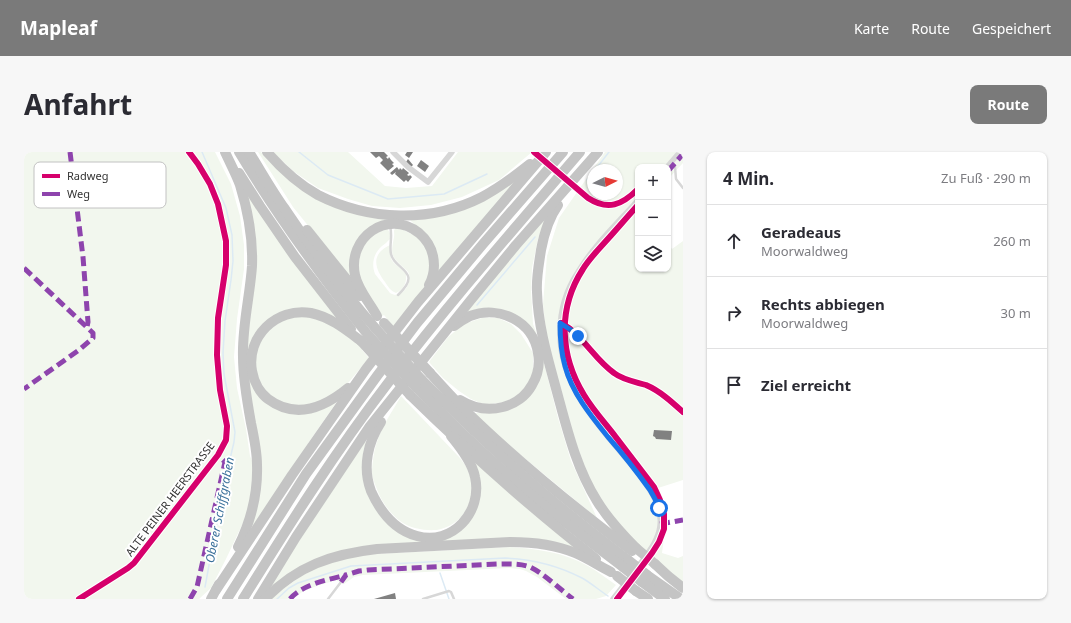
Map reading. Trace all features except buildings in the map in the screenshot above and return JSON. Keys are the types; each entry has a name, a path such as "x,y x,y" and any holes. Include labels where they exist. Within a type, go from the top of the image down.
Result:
{"highway":[{"path":"226,152 260,206 295,257 373,329"},
{"path":"214,595 244,536 253,508 257,486 257,464 246,389 243,355 244,325 252,266 251,232 239,184 226,152"},
{"path":"239,152 262,190 328,285 373,329 419,384 461,419 571,517 630,557 649,572 665,599"},
{"path":"249,152 292,220 335,280 373,329 419,384 471,465 475,476 477,489 476,502 465,521 459,527 443,535 435,537 418,536 400,529 383,513 376,502 370,487 367,472 367,456 370,444 376,429 398,392"},
{"path":"267,152 286,172 317,194 356,210 381,215 405,216 438,212 455,208 483,196 510,180 545,152"},
{"path":"214,595 292,475 366,369 418,302 545,152"},
{"path":"227,599 306,474 377,376 417,323 563,152"},
{"path":"243,599 290,524 375,401 428,332 497,248 580,152"},
{"path":"258,599 296,537 370,426 516,245 595,155"},
{"path":"595,155 584,173 553,212 546,227 538,275 538,309 543,340 574,453 584,477 597,501 623,535 630,557"},
{"path":"373,329 360,287 355,277 354,265 354,256 360,242 369,232 378,227 390,224 400,224 416,231 428,242 432,250 434,262 433,274 430,284 418,302"},
{"path":"423,361 497,248"},
{"path":"366,369 348,388 336,397 305,410 293,410 274,404 259,390 252,372 252,352 254,344 262,330 275,319 283,315 300,312 310,313 322,316 340,325 373,329"},
{"path":"419,384 438,382 466,404 476,408 497,409 515,402 524,396 535,380 539,358 537,348 528,330 514,318 492,312 470,316 461,320 446,332"},
{"path":"438,382 466,411 525,465 680,599"},
{"path":"452,436 549,521 614,574 648,599"},
{"path":"265,599 286,581 323,560 356,551 377,549 528,542 545,544 574,553 614,574"},
{"path":"649,572 668,576 683,588"}],"street":[{"name":"ALTE PEINER HEERSTRASSE","path":"79,599 134,563 218,455 226,440 226,426 216,355 218,318 226,265 226,242 218,204 210,184 189,152"},
{"path":"393,152 408,167 428,182 452,152"},
{"path":"671,162 680,152"},
{"path":"613,599 654,544 659,532 659,508 650,490 600,427 577,393 565,367 561,352 560,323 562,309 569,287 578,272 592,252 635,203"}],"lane":[{"path":"671,162 675,167 676,179 683,188"},
{"path":"390,224 392,232 391,255 393,259 406,271 408,276 406,285 398,294"},
{"path":"560,323 578,336 616,375 647,386 660,393 683,412"},
{"path":"328,599 341,582"},
{"path":"423,599 449,591 452,592 454,599"}],"shaded area":[{"path":"24,152 215,152 231,184 240,216 244,245 244,269 237,319 234,357 237,388 250,456 253,463 251,506 211,588 199,599 24,599"},
{"path":"258,152 261,152 288,179 387,220 362,241 352,252 349,266 352,280 293,207"},
{"path":"273,152 348,152 385,186 406,188 432,186 458,152 532,152 499,180 462,197 431,205 400,208 372,206 318,188 293,171"},
{"path":"605,152 683,152 683,163 671,176 671,164 635,164 635,272 671,272 671,248 672,249 683,241 683,480 658,488 667,515 662,553 678,558 683,556 683,582 638,546 614,519 600,499 577,452 547,340 543,304 547,256 559,218 587,178 587,200 623,200 623,164 597,164"},
{"path":"522,176 434,281 436,270 416,226 410,220 426,218"},
{"path":"241,182 337,318 322,314 273,318 248,366 279,409 336,403 250,534 258,503 251,406 245,352 252,290"},
{"path":"548,213 538,239 532,268 531,290 533,324 571,461 597,518 499,437 474,413 490,413 516,405 541,359 515,317 460,318"},
{"path":"397,227 422,239 431,258 427,283 394,327 384,315 382,316 365,294 356,265 366,239 387,228 390,233 390,239 375,255 373,262 374,270 375,274 390,293 398,295 402,293 409,283 409,274 392,254 394,230"},
{"path":"390,245 392,260 406,274 404,285 396,293 387,286 378,271 376,261 380,252"},
{"path":"309,316 341,329 363,349 362,350 369,358 348,383 320,403 293,407 270,396 258,381 254,360 263,333 288,317"},
{"path":"482,318 498,318 511,324 521,334 533,353 533,373 525,389 515,397 504,402 485,405 471,399 459,391 443,378 429,362 448,337 464,324"},
{"path":"401,396 460,458 467,468 470,477 472,487 469,505 458,520 441,529 427,530 416,528 399,520 385,505 373,480 373,462 378,438"},
{"path":"365,442 367,442 371,499 422,541 471,519 472,459 586,554 555,544 341,552 262,599 315,512"},
{"path":"510,547 540,550 569,557 591,568 616,585 606,596 596,599 566,599 537,577 526,571 509,568 363,575 354,577 344,584 336,580 313,587 297,595 293,599 269,599 300,577 325,563 357,555"}],"waterway":[{"name":"Oberer Schiffgraben","path":"202,152 226,208 232,235 233,261 225,321 223,353 224,374 235,432 205,587"},
{"path":"299,152 328,175 388,199 444,194 487,174"},
{"path":"600,164 609,152"},
{"path":"477,305 535,237"},
{"path":"277,599 289,588 298,583 351,566 505,558 535,562 564,570 585,580 608,596"},
{"name":"Oberer Schiffgraben","path":"440,573 449,599"}],"marked path":[{"path":"70,152 71,162"},
{"path":"671,168 683,154"},
{"path":"77,208 83,257 88,322 87,327"},
{"path":"24,268 93,333 93,338 79,350 24,389"},
{"path":"190,599 197,587 225,462 218,455"},
{"path":"660,524 683,520"},
{"path":"341,582 346,575 368,570 518,564 535,570 573,599"},
{"path":"290,599 308,586 346,575"}],"cycle path":[{"path":"79,599 134,563 218,455 226,440 227,426 220,390 217,355 218,318 226,265 226,241 218,204 210,184 189,152"},
{"path":"534,152 588,198 595,202 608,205 614,204 626,199 635,192"},
{"path":"617,599 659,542 664,529 664,514 654,487 584,395 570,364 566,349 565,332 569,300 585,265 635,208"},
{"path":"561,323 576,334 600,361 614,373 625,379 651,387 666,397 683,412"}],"route":[{"path":"578,336 560,323 561,352 569,378 586,408 642,479 650,490 659,508"}]}
